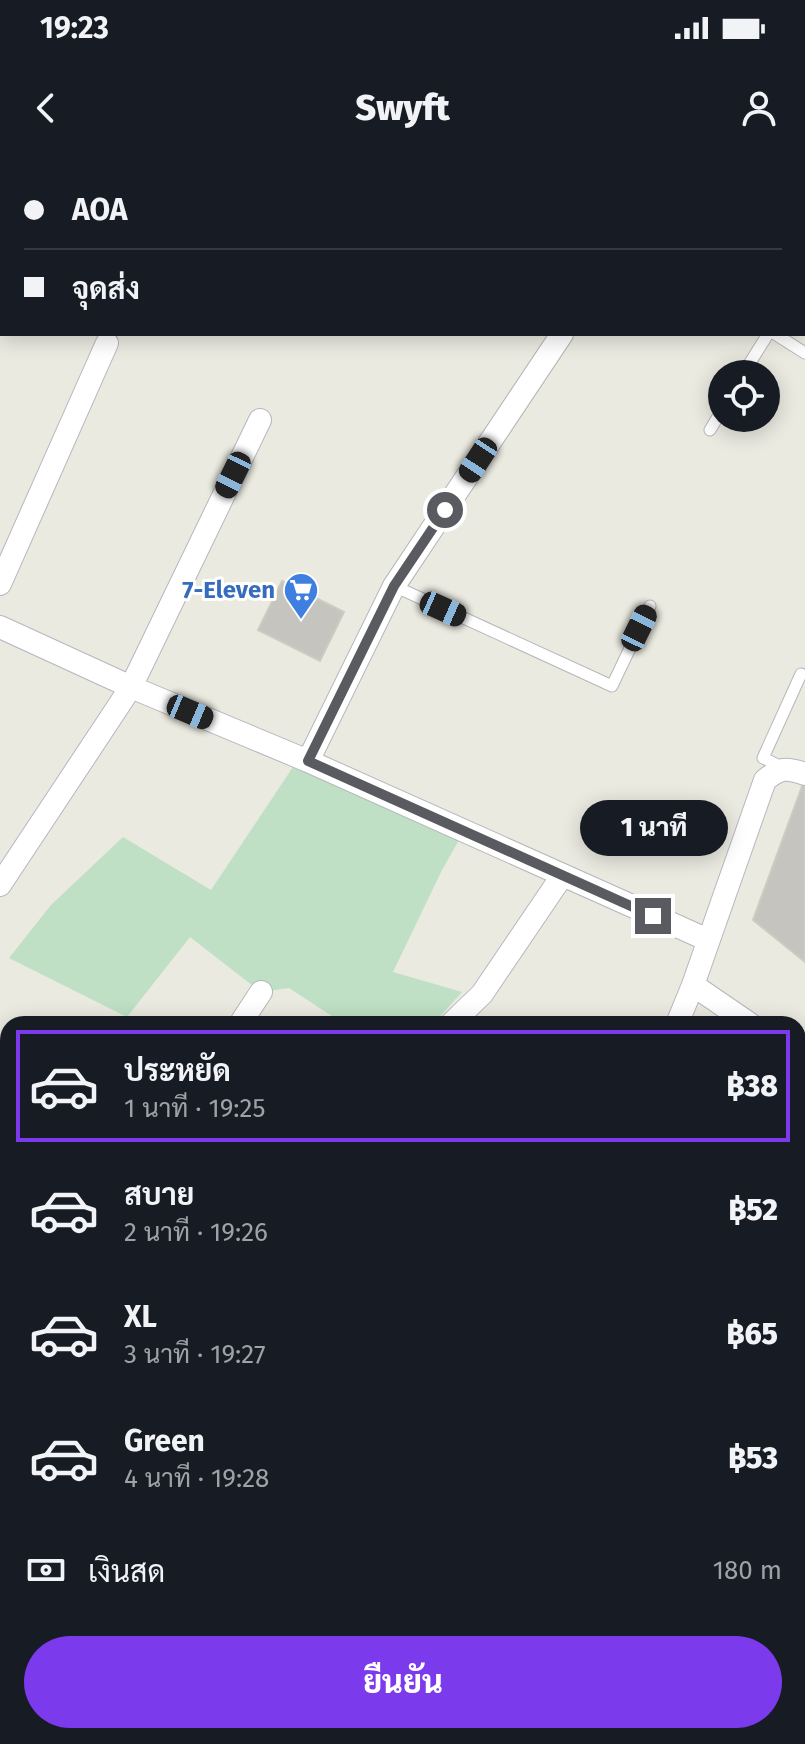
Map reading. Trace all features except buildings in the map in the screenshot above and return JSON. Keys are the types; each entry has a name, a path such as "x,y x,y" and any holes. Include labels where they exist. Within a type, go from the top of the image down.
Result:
{"street":[{"path":"308,761 394,586 561,336"},
{"path":"0,584 107,343"},
{"path":"0,885 131,687 260,420"},
{"path":"0,627 708,940"},
{"path":"680,1016 765,780 778,770 796,772"},
{"path":"459,1016 482,994 562,876"},
{"path":"693,985 738,1016"},
{"path":"245,1016 261,992"}],"lane":[{"path":"752,360 767,336"},
{"path":"778,336 805,353"},
{"path":"394,586 612,686 650,606"},
{"path":"796,772 763,758 801,674"}],"green space":[{"path":"295,764 459,840 393,972 462,992 440,1016 332,1016 289,988 261,992 190,937 125,1016 9,958 51,905 123,837 211,890"}],"place":[{"name":"7-Eleven","path":"301,621"}],"route":[{"path":"445,510 394,586 308,761 653,916"}]}
